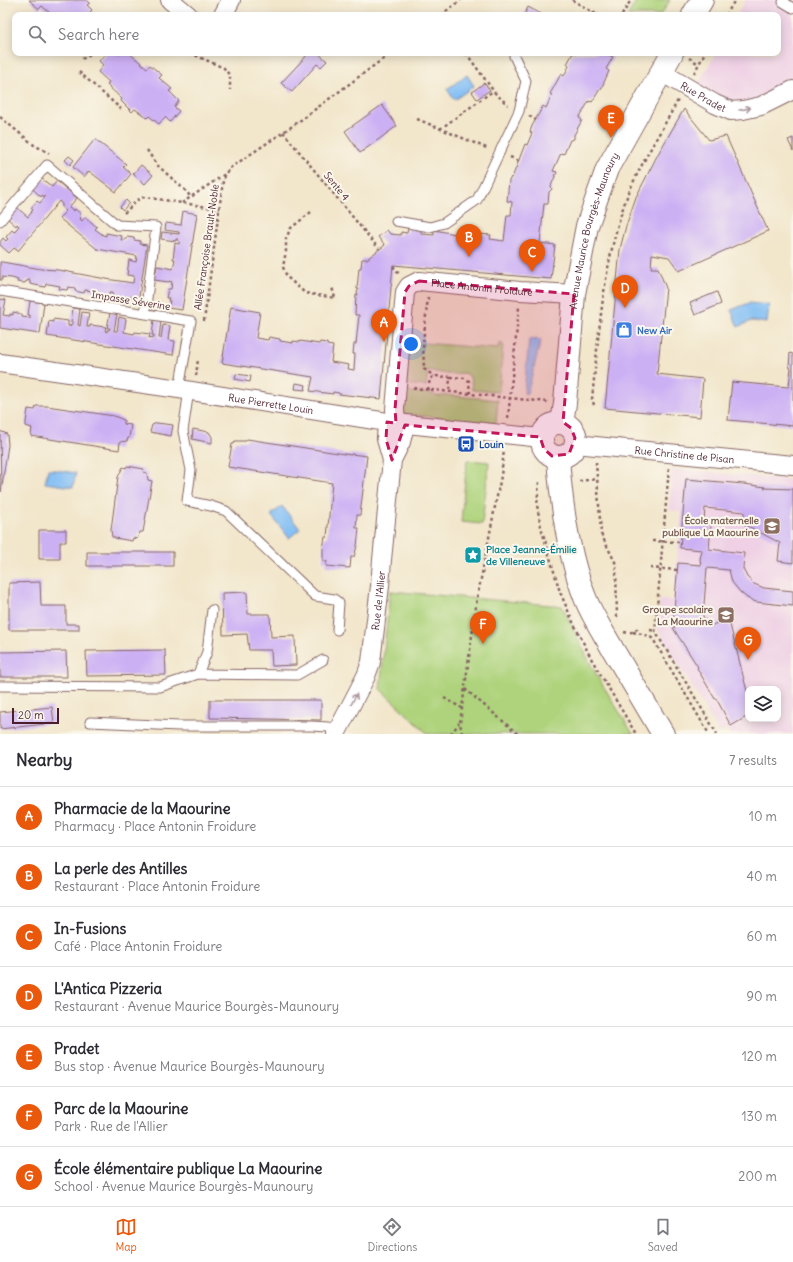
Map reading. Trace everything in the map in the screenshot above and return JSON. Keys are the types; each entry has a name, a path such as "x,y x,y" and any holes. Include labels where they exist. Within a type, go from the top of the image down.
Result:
{"street":[{"path":"170,0 184,12"},
{"path":"225,12 231,0"},
{"path":"695,12 702,0"},
{"name":"Avenue Maurice Bourgès-Maunoury","path":"562,423 574,294 587,226 607,169 670,56"},
{"name":"Rue Pradet","path":"661,72 715,104 731,111 761,106 793,90"},
{"name":"Place Antonin Froidure","path":"396,423 395,409 405,292 409,286 419,282 574,294"},
{"name":"Rue Pierrette Louin","path":"0,363 188,387 396,423 542,438"},
{"name":"Rue de l'Allier","path":"337,732 366,676 371,662 392,460 401,442 396,423"},
{"path":"562,423 571,428 574,433 575,444 569,454 558,457 548,453 544,449 542,438 543,432 552,424 562,423"},
{"name":"Rue Christine de Pisan","path":"575,444 793,465"},
{"path":"558,457 564,514 572,551 586,599 596,622 663,734"}],"lane":[{"path":"785,0 783,2 793,8"},
{"path":"396,221 430,227 444,223 478,200 519,111 526,81 514,56"},
{"path":"0,221 47,165 117,225 156,227 145,314"},
{"name":"Impasse Séverine","path":"0,291 191,321 188,387"},
{"path":"188,387 183,431 191,470 187,501 226,511 315,596 334,599 339,603 337,630"},
{"path":"198,674 207,652 212,610"},
{"path":"0,686 160,686 198,674 297,676 323,660"},
{"path":"90,722 179,726 312,726 328,727 337,732"}],"path":[{"path":"445,12 462,0"},
{"path":"572,0 593,12"},
{"path":"624,12 630,0"},
{"path":"728,12 735,0"},
{"path":"82,59 87,56"},
{"path":"197,56 224,68 230,76 230,90"},
{"name":"Allée Françoise Brault-Noble","path":"203,327 223,181 226,173 230,168 283,132 386,56"},
{"path":"468,56 493,91 504,103 536,120"},
{"path":"594,405 592,399 604,287 614,236 626,201 639,171 703,56"},
{"path":"79,72 121,109"},
{"path":"440,129 493,91"},
{"path":"0,117 34,145 46,150 51,155"},
{"path":"417,119 519,161"},
{"name":"Sente 4","path":"283,132 379,249"},
{"path":"147,150 156,164 187,192 191,198"},
{"path":"182,203 226,173"},
{"path":"118,212 126,212 140,198 145,197 220,209"},
{"path":"311,212 291,228 286,238 286,252 283,267 287,277 305,293 335,298 332,287"},
{"path":"429,283 424,343 424,369 434,376 465,378 469,381 470,394"},
{"path":"508,419 520,291"},
{"path":"188,387 198,359"},
{"path":"428,390 430,379 434,376"},
{"path":"449,392 450,377"},
{"path":"397,387 554,403"},
{"path":"596,460 601,534 616,564 617,623"},
{"path":"671,462 669,469 655,631 717,734"},
{"path":"462,734 460,723 477,599 501,476"},
{"path":"577,481 597,479"},
{"path":"652,541 680,542"},
{"path":"650,568 677,570"},
{"path":"632,632 639,628"},
{"path":"650,630 655,631"},
{"path":"622,631 627,633 632,632 643,634 653,640 710,734"},
{"path":"465,689 518,734"},
{"path":"444,698 462,708"},
{"path":"451,734 460,723"}],"highlighted area":[{"path":"419,281 574,294 563,422 571,428 575,438 569,454 552,456 544,449 540,437 405,425 392,460 386,439 387,422 396,423 395,409 405,292 409,286"}],"shaded area":[{"path":"746,0 793,0 793,84 763,99 734,106 697,86 714,56 781,56 781,12 739,12"},
{"name":"Groupe scolaire La Maourine","path":"672,469 793,480 793,734 730,734 727,729 719,733 658,630 660,600 673,600 682,512 669,510"}],"green space":[{"path":"637,0 670,0 663,12 630,12"},
{"path":"409,342 498,349 499,344 503,344 499,392 472,390 470,378 465,373 447,374 428,370 426,386 405,384"},
{"path":"404,392 419,392 438,396 446,395 498,400 496,423 401,414"},
{"path":"467,460 489,462 482,524 461,522"},
{"path":"390,591 562,606 594,671 633,734 428,734 380,689"}],"water":[{"path":"467,75 474,86 454,100 447,89"},
{"path":"749,303 769,305 767,323 751,321 738,327 731,310"},
{"path":"529,339 541,340 527,394 524,393"},
{"path":"48,469 76,473 73,487 45,483"},
{"path":"282,506 300,529 289,538 271,515"}],"building":[{"path":"29,0 87,0 90,3 87,5 92,10 90,12 49,12 42,6 39,9"},
{"path":"528,7 537,12 526,12"},
{"path":"103,56 133,56 147,68 150,65 162,75 159,78 172,89 169,91 179,101 174,107 179,111 170,122 165,117 159,124 149,116 147,118 135,109 132,112 121,101 122,99 107,85 109,82 98,72 103,65 99,61"},
{"path":"306,56 321,56 327,61 321,67 317,64 292,92 281,83"},
{"path":"571,56 613,57 606,69 609,71 601,89 592,102 589,101 579,118 582,120 574,135 574,139 570,140 564,154 561,153 553,171 557,172 551,186 552,189 549,192 548,204 544,204 540,243 555,245 551,279 393,265 381,399 333,392 333,394 310,391 313,377 222,363 231,307 260,312 256,338 268,340 269,337 280,339 280,341 293,343 293,341 300,341 319,344 320,342 327,343 327,345 333,346 331,362 349,365 348,369 354,370 355,354 353,354 354,344 356,344 359,315 355,315 356,295 358,295 357,292 359,289 357,289 359,268 361,268 362,259 367,259 385,245 378,237 387,230 390,234 401,235 401,232 407,233 408,228 421,229 421,234 434,235 434,230 477,238 477,234 491,235 490,239 504,241 507,215 511,215 512,202 507,201 509,181 511,177 512,178 525,144 527,145 532,133 530,132 532,126 543,106 546,108 552,95 550,94 561,74 564,76 569,66 567,64"},
{"path":"484,83 490,90 477,99 472,92"},
{"path":"382,105 397,126 360,153 345,131"},
{"path":"684,109 709,140 726,136 768,231 679,271 669,257 652,254 651,268 658,268 666,288 657,374 703,379 700,417 605,408 620,249 626,226 636,197 658,154"},
{"path":"793,138 793,151 788,140"},
{"path":"95,139 126,164 123,167 131,174 116,192 89,171 84,177 73,167"},
{"path":"69,156 74,160 70,165 65,160"},
{"path":"141,165 153,175 145,184 133,174"},
{"path":"40,177 52,187 57,181 77,198 69,207 74,211 75,209 81,214 79,216 82,221 85,217 97,227 95,229 103,235 106,236 106,233 122,236 121,240 126,239 127,237 134,238 134,240 140,241 140,244 147,245 139,297 128,297 127,299 112,297 113,292 110,292 107,296 100,295 100,293 94,291 85,290 84,293 75,291 75,288 68,287 67,290 59,289 60,286 49,284 46,284 45,287 30,284 30,280 26,281 25,283 17,282 18,280 12,278 2,277 2,280 0,280 0,262 2,262 133,283 134,276 127,275 129,260 136,262 137,256 97,249 59,218 66,211 62,208 62,204 59,201 18,251 14,248 9,253 0,245 3,238 6,241 8,239 6,237 12,230 14,232 19,226 17,224 16,226 6,217 15,206 28,217 33,210 31,208 37,201 40,203 45,197 42,195 41,197 31,187"},
{"path":"126,200 129,203 123,210 120,207"},
{"path":"183,211 197,214 182,310 168,308 170,301 168,301 169,298 166,298 168,289 171,289 172,282 154,280 157,266 173,269 175,259 173,259 175,243 179,244 180,242 178,239 176,239 176,241 161,239 162,232 179,234 179,232 165,230 166,223 181,225"},
{"path":"717,292 721,304 695,315 690,303"},
{"path":"0,299 6,300 3,315 10,316 10,314 13,315 13,312 22,314 22,317 30,318 30,315 28,315 30,301 44,303 40,334 0,328"},
{"path":"73,308 80,309 78,325 80,326 82,312 89,313 87,327 90,327 90,325 106,327 105,331 107,332 110,328 107,328 110,313 117,314 114,331 117,331 119,317 126,319 124,332 134,334 135,332 150,334 149,338 154,337 154,335 152,335 154,320 161,321 159,338 161,338 163,325 170,326 168,340 175,341 173,355 47,336 49,321 53,322 53,319 68,321 68,326 73,324 73,322 71,322"},
{"path":"790,353 793,354 793,426 728,420 732,382 788,387 791,368 789,367"},
{"path":"236,374 251,376 250,382 235,379"},
{"path":"296,383 306,385 305,390 295,389"},
{"path":"36,406 47,406 114,416 124,420 124,424 131,425 129,438 127,441 120,442 119,450 31,436 32,428 26,426 28,409 35,410"},
{"path":"157,423 173,425 171,436 150,432 152,425"},
{"path":"193,429 209,432 212,437 212,443 192,439"},
{"path":"0,431 7,434 8,445 1,492"},
{"path":"247,439 351,455 367,456 360,515 357,515 356,528 359,528 357,546 354,557 351,557 350,568 326,566 327,561 323,561 323,549 325,537 327,537 332,483 228,467 232,444 234,444 235,441 246,441"},
{"path":"127,466 144,469 143,472 147,473 148,480 152,481 143,532 140,532 137,539 133,538 132,541 112,537 111,530 118,477 123,467 126,468"},
{"path":"686,479 744,484 765,487 764,488 793,489 793,563 778,561 780,543 744,524 744,512 705,508 704,521 708,522 711,526 709,549 744,553 743,569 747,577 754,584 764,588 793,591 793,606 756,602 747,598 740,592 732,582 729,570 707,568 703,616 709,627 728,617 746,686 745,718 731,726 716,698 715,699 697,668 698,667 673,628 675,627 673,623 678,563 701,565 700,559 702,550 680,548"},
{"path":"39,530 66,530 66,542 60,542 60,559 39,559"},
{"path":"87,552 173,552 173,566 87,566"},
{"path":"40,582 41,606 66,606 66,624 79,624 79,630 9,630 9,583"},
{"path":"247,592 248,614 270,614 271,637 295,636 296,665 272,666 271,650 249,650 247,634 223,635 222,593"},
{"path":"165,650 166,675 87,676 86,651"},
{"path":"66,651 67,677 0,677 0,652"},
{"path":"210,700 321,700 321,720 210,718"},
{"path":"52,707 54,723 0,729 0,712"}],"place":[{"name":"Pradet","path":"611,138"},
{"name":"La perle des Antilles","path":"469,257"},
{"name":"In-Fusions","path":"532,272"},
{"name":"L'Antica Pizzeria","path":"625,308"},
{"name":"New Air","path":"624,330"},
{"name":"Pharmacie de la Maourine","path":"384,342"},
{"name":"Louin","path":"466,444"},
{"name":"École maternelle publique La Maourine","path":"772,526"},
{"name":"Place Jeanne-Émilie de Villeneuve","path":"473,555"},
{"name":"Groupe scolaire La Maourine","path":"726,615"},
{"name":"Parc de la Maourine","path":"483,644"},
{"name":"École élémentaire publique La Maourine","path":"748,660"}]}
